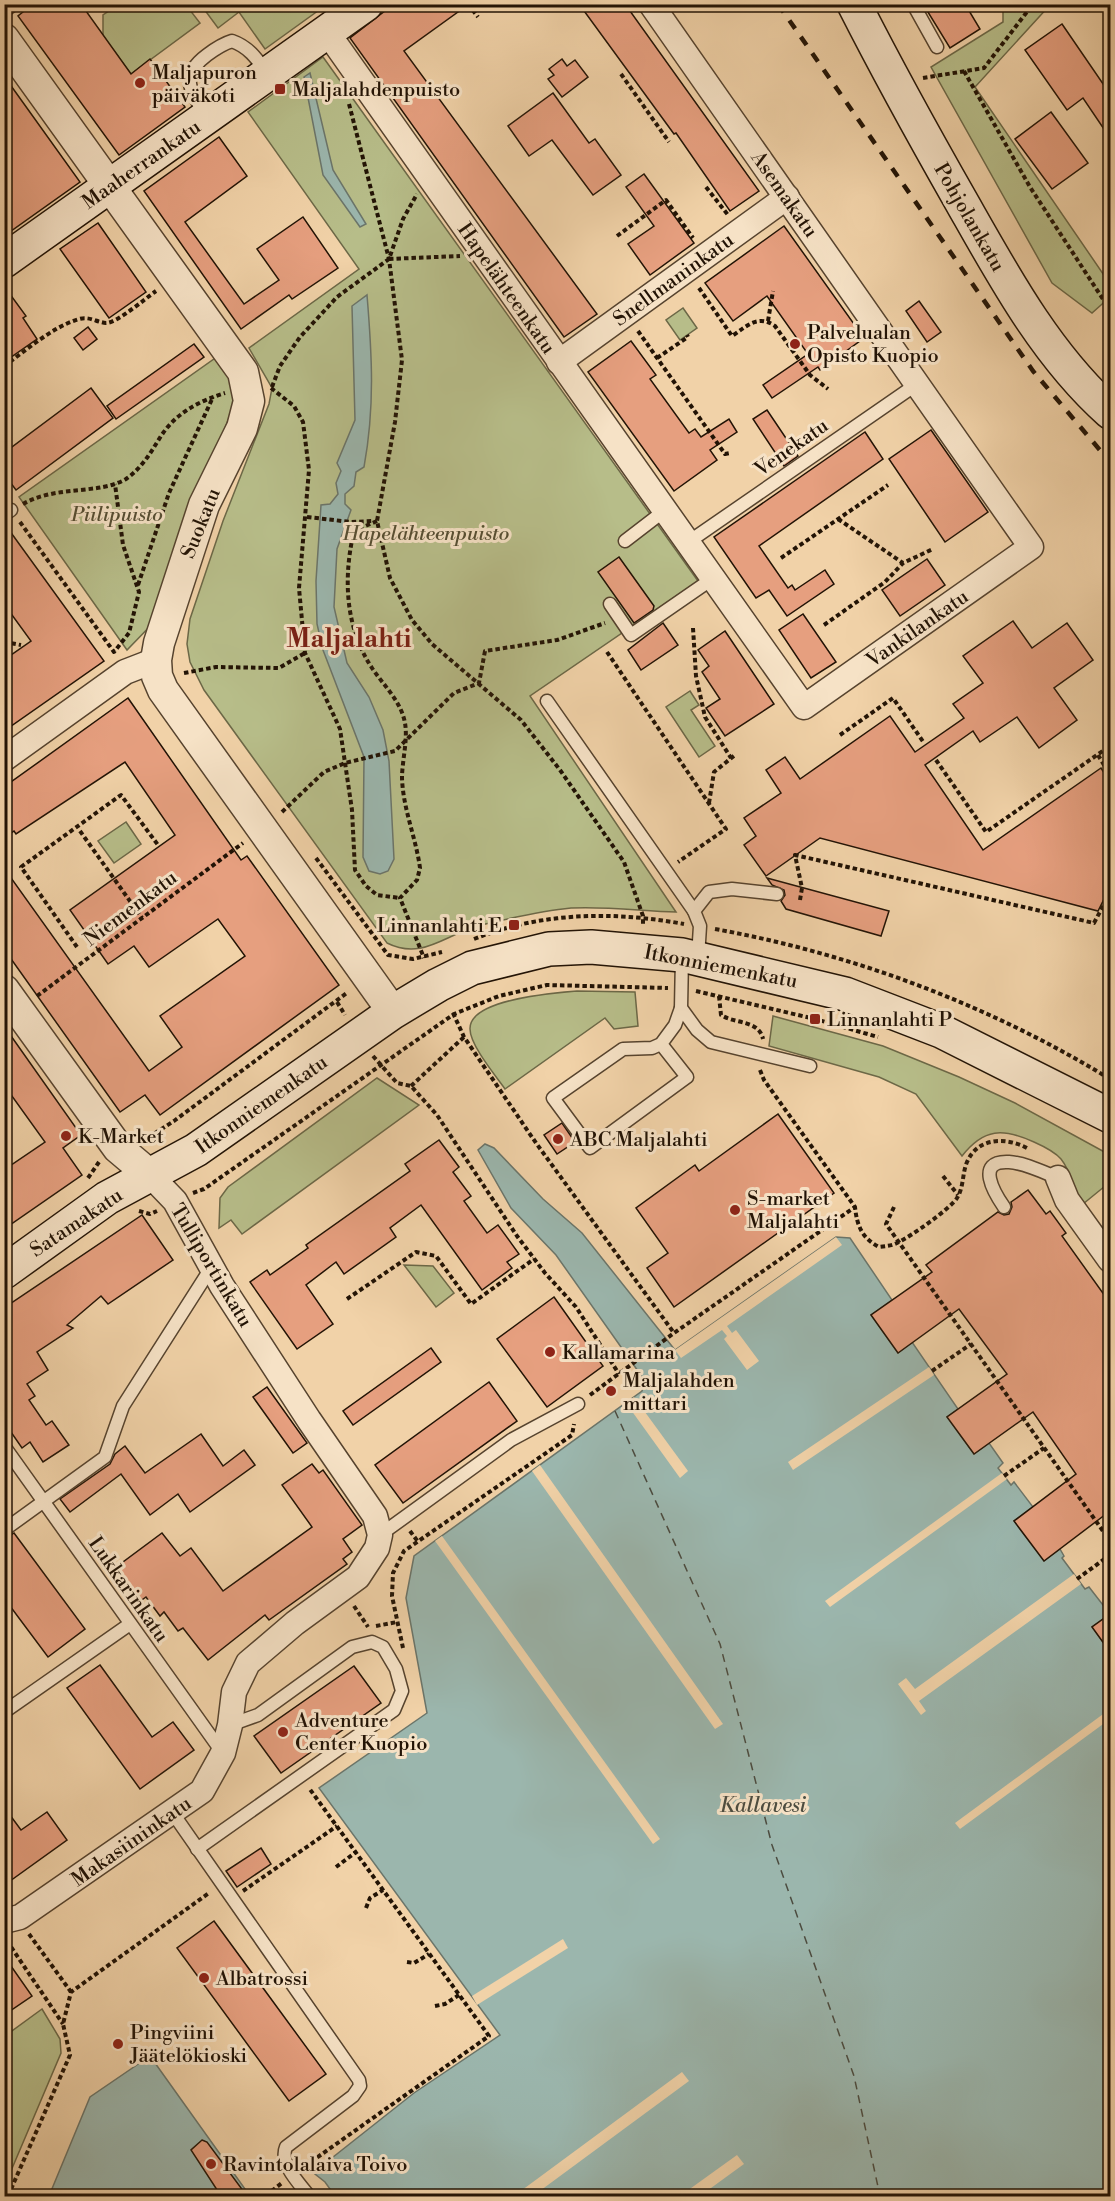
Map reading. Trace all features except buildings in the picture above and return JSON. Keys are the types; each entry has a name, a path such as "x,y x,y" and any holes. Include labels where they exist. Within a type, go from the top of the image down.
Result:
{"main road":[{"name":"Maaherrankatu","path":"4,261 366,4"},
{"name":"Pohjolankatu","path":"854,4 894,84 1003,274 1048,342 1091,395 1110,412"},
{"name":"Itkonniemenkatu","path":"150,1175 196,1150 393,1012 472,968 549,950 591,947 690,957 856,998 941,1031 1110,1116"},
{"name":"Satamakatu","path":"4,1272 107,1198 150,1175"}],"street":[{"name":"Asemakatu","path":"651,4 917,384"},
{"name":"Hapelähteenkatu","path":"327,32 687,543"},
{"path":"4,39 243,372 249,390"},
{"name":"Snellmaninkatu","path":"559,362 787,197"},
{"name":"Vankilankatu","path":"687,543 804,707 1031,547 917,384"},
{"name":"Suokatu","path":"249,390 249,401 242,428 204,506 175,590 156,660 157,676 163,690 393,1012"},
{"path":"4,759 125,672 156,660"},
{"name":"Tulliportinkatu","path":"4,990 118,1148 150,1175 175,1201 212,1268 380,1530"},
{"path":"1058,1178 1067,1200 1104,1236 1110,1260"},
{"name":"Makasiininkatu","path":"12,1919 202,1791 223,1753 230,1725 234,1692 248,1663 295,1623 358,1577 377,1548 380,1530"}],"lane":[{"path":"4,11 14,4"},
{"path":"913,4 937,47"},
{"path":"207,118 193,94 190,75 194,65 222,45 232,41 252,52 268,74"},
{"name":"Venekatu","path":"687,543 917,384"},
{"path":"625,540 664,511"},
{"path":"610,604 631,635 712,579"},
{"path":"547,700 694,911 700,926 690,957 681,1008 675,1025 661,1044 652,1048 622,1049 553,1098 590,1148 687,1077 661,1044"},
{"path":"694,911 709,892 721,889 777,894"},
{"path":"681,1008 697,1030 711,1042 810,1066"},
{"path":"1004,1207 990,1184 988,1176 994,1166 1008,1161 1058,1178"},
{"path":"4,1530 105,1457 123,1406 212,1268"},
{"path":"380,1530 511,1440 578,1404"},
{"name":"Lukkarinkatu","path":"4,1446 223,1753"},
{"path":"4,1712 130,1624"},
{"path":"197,1849 394,1710 402,1691 396,1669 383,1647 372,1642 352,1647 258,1715 230,1725"},
{"path":"172,1812 358,2080 360,2086 353,2096 286,2147 285,2157 293,2174 309,2196"}],"path":[{"path":"468,4 478,17"},
{"path":"921,79 984,68 1033,4"},
{"path":"964,71 1030,187 1110,310"},
{"path":"621,74 669,142"},
{"path":"347,93 389,258 402,360 395,422 377,521 390,578 412,620 432,644 521,720 579,797 624,862 643,916"},
{"path":"706,187 730,218"},
{"path":"280,366 300,337 337,297 389,258 403,219 417,194"},
{"path":"617,236 666,201 696,242"},
{"path":"389,258 464,256"},
{"path":"696,285 732,336 752,322 768,321 775,326 810,375 828,388"},
{"path":"4,366 55,331 78,319 88,318 106,323 115,320 162,287"},
{"path":"768,321 774,291"},
{"path":"635,327 724,454 730,453"},
{"path":"657,358 688,337 687,335"},
{"path":"213,397 169,493 138,585 138,601 131,627 114,652 8,513 48,493 115,484 138,469 180,415 213,397 272,388 294,406 303,422 309,470 309,517 299,588 305,653 339,729 352,810 355,870 366,886 377,896 400,898"},
{"path":"115,484 123,545 138,585"},
{"path":"781,558 888,485"},
{"path":"309,517 351,522 377,521"},
{"path":"838,519 903,563"},
{"path":"377,521 354,531 347,562 347,594 353,625 365,657 398,704 405,724 402,780 420,868 417,880 400,898"},
{"path":"824,625 885,582 903,563 933,549"},
{"path":"479,683 485,651 557,640 594,629 619,616"},
{"path":"693,628 696,676 705,717 733,757 714,772 709,803"},
{"path":"4,642 21,645"},
{"path":"607,652 726,829 666,870"},
{"path":"184,674 216,667 279,668 305,653"},
{"path":"282,812 324,772 364,757 395,751 453,693 479,683"},
{"path":"840,735 893,698 924,743"},
{"path":"936,760 986,832 1110,746"},
{"path":"1098,755 1110,775"},
{"path":"77,947 21,867 121,795 158,845"},
{"path":"80,831 142,918"},
{"name":"Niemenkatu","path":"34,998 243,843"},
{"path":"800,900 802,888 795,855 1094,923 1110,893"},
{"path":"400,898 423,957"},
{"path":"138,1134 152,1135 167,1126 349,993"},
{"path":"720,996 721,1015 753,1025 761,1032 759,1066 764,1080 855,1207 857,1222 870,1242 879,1247 899,1242 956,1200 968,1160 980,1147 993,1141 1008,1139 1026,1147 1032,1153"},
{"path":"454,1014 464,1037 543,1153 674,1333"},
{"path":"411,1086 464,1037"},
{"path":"379,1065 397,1083 411,1086 437,1115 477,1179 534,1258 576,1307 619,1374"},
{"path":"943,1176 958,1196"},
{"path":"405,1655 392,1596 393,1573 404,1551 572,1435 578,1404 674,1333 855,1207"},
{"path":"894,1207 886,1224 1110,1541"},
{"path":"347,1299 410,1253 416,1252 436,1257 471,1304 534,1258"},
{"path":"932,1371 971,1344"},
{"path":"1004,1476 1044,1448"},
{"path":"1077,1579 1110,1555"},
{"path":"343,1588 368,1627 397,1622"},
{"path":"272,2196 269,2193 293,2174 489,2036 308,1787 317,1780"},
{"path":"63,2024 71,1992 221,1884 238,1894 337,1826"},
{"path":"336,1867 356,1852"},
{"path":"366,1908 370,1898 383,1890"},
{"path":"12,1919 71,1992"},
{"path":"4,1938 63,2024 70,2055 8,2196"},
{"path":"407,1962 414,1963 429,1954"},
{"path":"435,2006 446,2004 459,1995"}],"green space":[{"path":"118,5 186,5 200,23 131,74 103,36 103,15"},
{"path":"201,5 326,5 265,49 239,12 218,28"},
{"path":"1003,5 1050,5 975,87 1110,284 1110,297 1092,313 1052,283 931,67 1003,22"},
{"name":"Hapelähteenpuisto","path":"323,57 698,581 530,696 676,912 571,908 481,925 423,948 400,948 387,943 204,690 190,662 187,644 190,619 223,521 269,404 272,388 249,348 359,269 248,112"},
{"path":"683,308 697,328 680,340 666,320"},
{"name":"Piilipuisto","path":"220,358 235,377 234,405 173,561 156,620 127,650 19,497 214,359"},
{"path":"690,691 699,705 691,710 715,746 699,757 666,707"},
{"path":"126,822 141,844 114,863 98,841"},
{"path":"577,991 635,992 638,1026 614,1029 605,1018 505,1089 474,1043 470,1029 473,1019 497,1004 533,996"},
{"path":"773,1016 883,1046 1015,1103 1110,1155 1110,1182 1083,1204 1068,1170 1058,1156 1041,1145 1013,1134 995,1133 986,1136 978,1140 962,1156 916,1094 879,1077 769,1046"},
{"path":"377,1078 419,1105 242,1234 231,1220 219,1228 220,1198 228,1187"},
{"path":"404,1265 433,1266 454,1293 436,1307"},
{"path":"42,2009 60,2039 61,2053 5,2185 5,2036"}],"water":[{"path":"310,73 333,170 366,224 360,227 323,175 304,77"},
{"path":"367,295 371,360 370,423 364,467 356,472 354,486 345,494 345,504 351,510 337,549 334,607 347,663 369,697 383,730 389,761 394,859 388,871 380,874 369,871 363,857 364,757 323,650 317,624 316,581 321,505 330,504 338,494 336,483 341,471 337,463 355,420 352,306"},
{"name":"Kallavesi","path":"485,1144 494,1148 543,1199 582,1233 675,1350 836,1237 850,1238 892,1300 871,1315 898,1353 912,1342 958,1409 947,1417 974,1454 989,1443 1003,1463 998,1468 1011,1485 1014,1482 1033,1507 1014,1521 1044,1561 1060,1549 1064,1556 1062,1558 1085,1589 1089,1587 1110,1614 1092,1627 1110,1652 1110,2196 335,2196 325,2182 315,2174 318,2169 414,2093 500,2035 319,1788 427,1713 406,1598 414,1556 642,1391 645,1381 556,1255 511,1208 478,1150"},
{"path":"150,2056 250,2196 49,2196 90,2097"}],"pier":[{"path":"836,1237 842,1245 727,1326 732,1333 736,1330 759,1361 747,1370 724,1339 727,1336 722,1330 681,1358 675,1350"},
{"path":"929,1367 934,1375 793,1470 788,1462"},
{"path":"634,1397 688,1471 680,1478 626,1403"},
{"path":"540,1465 723,1724 715,1729 532,1471"},
{"path":"1002,1473 1007,1479 830,1607 825,1601"},
{"path":"442,1536 660,1839 653,1844 435,1541"},
{"path":"1074,1574 1081,1584 919,1701 926,1711 921,1715 898,1684 906,1678 915,1689"},
{"path":"1110,1709 1110,1719 960,1829 955,1823"},
{"path":"563,1939 568,1948 477,2005 472,1996"},
{"path":"682,2072 689,2081 533,2196 514,2196"},
{"path":"737,2155 744,2164 700,2196 680,2196"}],"ferry route":[{"path":"615,1411 720,1644 772,1845 854,2076 880,2196"}],"railway":[{"path":"778,4 1033,371 1110,462"}],"place":[{"name":"Maljapuron päiväkoti","path":"140,83"},
{"name":"Maljalahdenpuisto","path":"280,89"},
{"name":"Palvelualan Opisto Kuopio","path":"795,344"},
{"name":"Linnanlahti E","path":"514,925"},
{"name":"Linnanlahti P","path":"815,1019"},
{"name":"K-Market","path":"66,1136"},
{"name":"ABC Maljalahti","path":"558,1139"},
{"name":"S-market Maljalahti","path":"735,1210"},
{"name":"Kallamarina","path":"550,1352"},
{"name":"Maljalahden mittari","path":"611,1391"},
{"name":"Adventure Center Kuopio","path":"283,1732"},
{"name":"Albatrossi","path":"204,1978"},
{"name":"Pingviini Jäätelökioski","path":"118,2044"},
{"name":"Ravintolalaiva Toivo","path":"211,2164"}],"district":[{"name":"Maljalahti","path":"349,638"}]}
